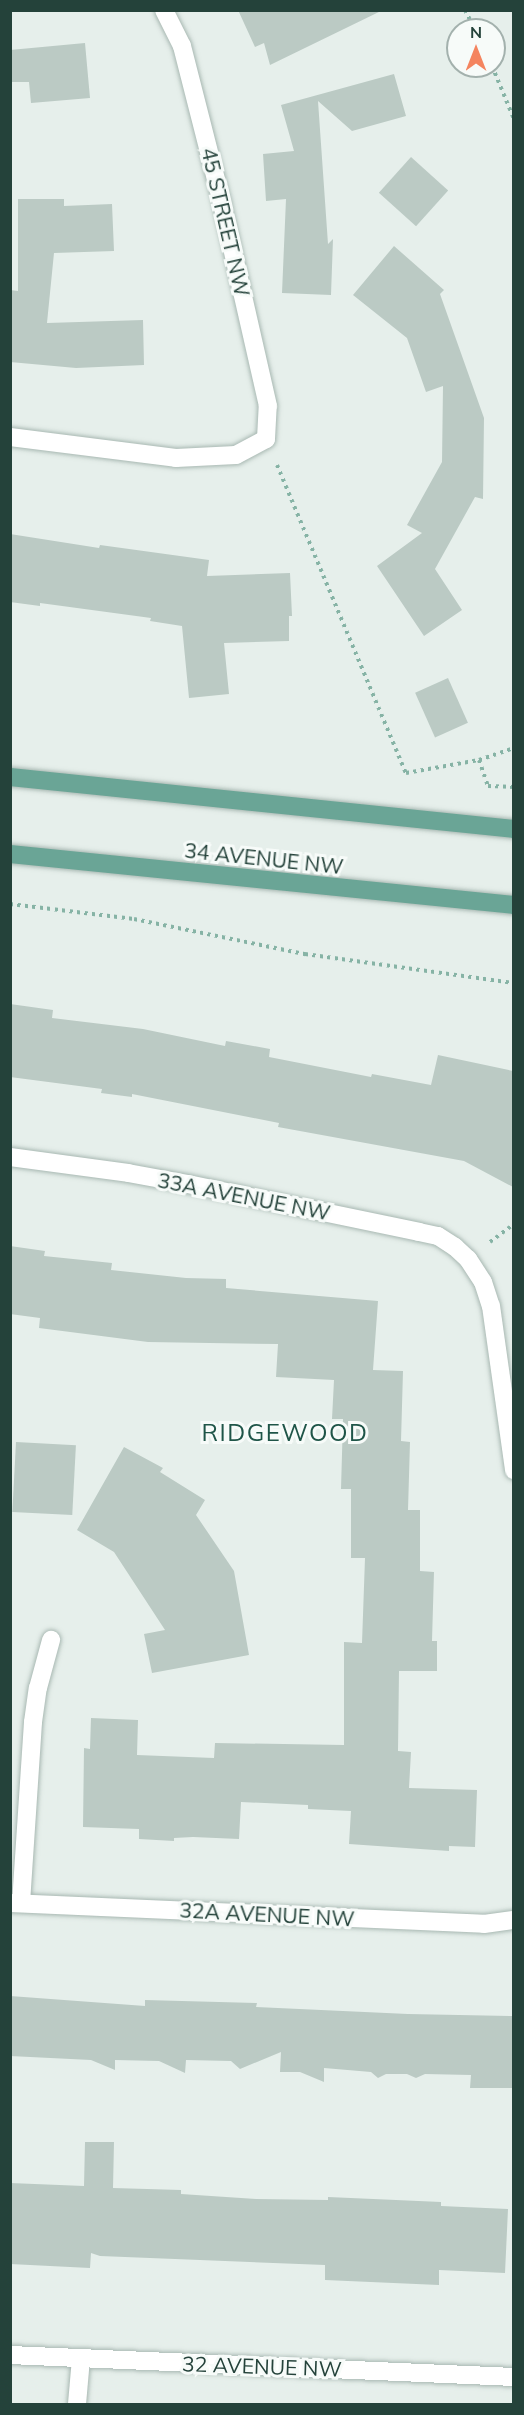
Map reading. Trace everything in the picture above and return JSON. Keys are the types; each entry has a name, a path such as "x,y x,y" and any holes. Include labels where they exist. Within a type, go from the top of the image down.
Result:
{"main road":[{"path":"10,777 513,829"},
{"name":"34 AVENUE NW","path":"10,854 513,905"}],"street":[{"name":"45 STREET NW","path":"164,10 182,46 222,203 268,406 266,439"},
{"path":"10,437 176,458 236,455 266,439"},
{"name":"33A AVENUE NW","path":"10,1157 128,1173 438,1236 468,1259 483,1282 491,1306 513,1470"},
{"name":"32A AVENUE NW","path":"51,1640 38,1688 33,1722 16,1903 484,1924 513,1920"},
{"name":"32 AVENUE NW","path":"10,2355 513,2376"},
{"path":"77,2404 81,2358"}],"path":[{"path":"497,78 513,119"},
{"path":"266,439 406,773 479,760 513,748"},
{"path":"479,760 488,786 513,787"},
{"path":"10,904 134,920 305,954 513,983"}],"building":[{"path":"238,10 383,10 270,65 264,43 255,47"},
{"path":"85,43 90,98 31,103 29,82 10,82 10,50"},
{"path":"394,74 406,116 352,131 318,101 328,244 333,239 331,295 282,293 286,199 266,201 263,154 294,151 281,105"},
{"path":"411,157 448,190 416,226 379,193"},
{"path":"18,199 64,199 64,206 112,204 114,251 54,253 47,323 143,320 144,365 76,368 10,362 10,290 18,291"},
{"path":"394,246 444,290 440,294 484,418 483,499 475,497 435,569 462,610 424,636 377,566 422,533 407,525 442,462 443,386 426,392 407,338 353,295"},
{"path":"10,534 99,548 100,545 209,560 207,576 290,573 292,616 289,616 289,641 224,643 229,694 189,698 182,626 150,621 151,618 40,603 40,606 10,602"},
{"path":"448,678 468,723 435,737 415,693"},
{"path":"10,1004 53,1010 52,1018 143,1029 225,1046 226,1041 270,1049 269,1057 371,1077 372,1074 431,1085 438,1055 513,1071 513,1187 464,1161 278,1127 279,1123 132,1094 132,1097 101,1093 102,1089 10,1077"},
{"path":"10,1246 45,1251 44,1256 112,1263 111,1270 186,1278 226,1279 226,1288 378,1301 373,1370 403,1371 401,1441 410,1442 408,1510 420,1510 420,1571 434,1572 432,1641 437,1641 437,1671 399,1671 398,1751 411,1752 409,1788 477,1790 475,1847 449,1846 449,1851 349,1844 351,1811 308,1809 308,1805 241,1802 239,1839 193,1837 174,1838 174,1841 139,1839 139,1829 83,1827 84,1748 90,1749 91,1718 138,1720 137,1755 214,1758 215,1743 344,1745 344,1642 362,1643 365,1558 351,1558 351,1489 341,1489 343,1419 332,1419 334,1380 276,1377 278,1344 148,1342 39,1328 40,1318 10,1314"},
{"path":"16,1442 76,1445 72,1515 12,1512"},
{"path":"124,1447 163,1468 160,1472 205,1500 196,1515 234,1571 249,1655 152,1673 144,1634 165,1630 114,1552 77,1530"},
{"path":"10,1996 145,2006 145,2000 257,2003 256,2007 513,2016 513,2088 470,2088 471,2075 425,2074 416,2078 407,2074 386,2074 378,2078 371,2072 324,2068 324,2082 300,2072 280,2072 281,2052 240,2069 231,2061 186,2060 185,2073 159,2061 115,2060 115,2070 91,2060 10,2056"},
{"path":"85,2142 114,2142 113,2188 181,2190 181,2194 256,2199 328,2200 328,2197 441,2202 441,2206 508,2209 505,2273 439,2270 439,2285 325,2280 325,2265 100,2256 91,2253 90,2268 10,2264 10,2183 84,2186"}],"district":[{"name":"RIDGEWOOD","path":"285,1433"}]}
